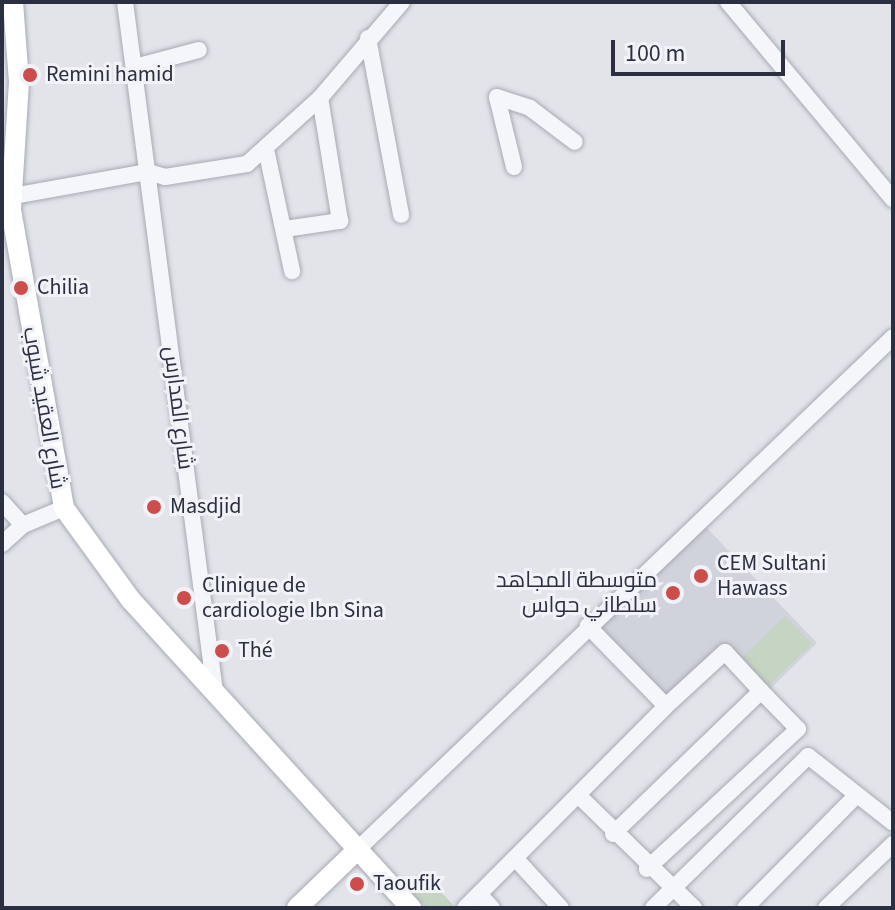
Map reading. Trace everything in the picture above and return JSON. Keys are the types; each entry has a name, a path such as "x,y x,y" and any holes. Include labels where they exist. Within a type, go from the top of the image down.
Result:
{"main road":[{"name":"شارع العقيد شبوب","path":"13,2 19,82 9,206 64,508 82,541 411,908"},
{"path":"297,908 357,850"}],"street":[{"name":"شارع المدارس","path":"125,2 215,692"},
{"path":"9,206 148,172 178,175 267,154 320,98 368,38 402,2"},
{"path":"728,2 893,199"},
{"path":"368,38 401,215"},
{"path":"135,67 199,50"},
{"path":"514,167 497,97 530,108 575,142"},
{"path":"285,229 340,221 320,98"},
{"path":"267,154 292,271"},
{"path":"357,850 893,337"},
{"path":"2,504 23,525"},
{"path":"2,544 23,525 64,508"},
{"path":"588,626 666,706"},
{"path":"465,908 666,706 725,652 798,729 647,869"},
{"path":"613,834 761,691"},
{"path":"653,908 808,756 893,823"},
{"path":"578,795 647,869 694,908"},
{"path":"745,908 857,795"},
{"path":"826,908 893,844"},
{"path":"515,858 561,908"},
{"path":"479,894 492,908"}],"shaded area":[{"name":"CEM Sultani Hawass","path":"703,524 817,643 768,691 726,646 663,702 596,628"}],"green space":[{"path":"785,616 812,644 768,686 742,658"},
{"path":"421,871 454,908 426,908 405,886"}],"place":[{"name":"Remini hamid","path":"30,75"},
{"name":"Chilia","path":"21,288"},
{"name":"Masdjid","path":"154,507"},
{"name":"CEM Sultani Hawass","path":"701,576"},
{"name":"متوسطة المجاهد سلطاني حواس","path":"673,593"},
{"name":"Clinique de cardiologie Ibn Sina","path":"184,598"},
{"name":"Thé","path":"222,651"},
{"name":"Taoufik","path":"357,884"}]}
